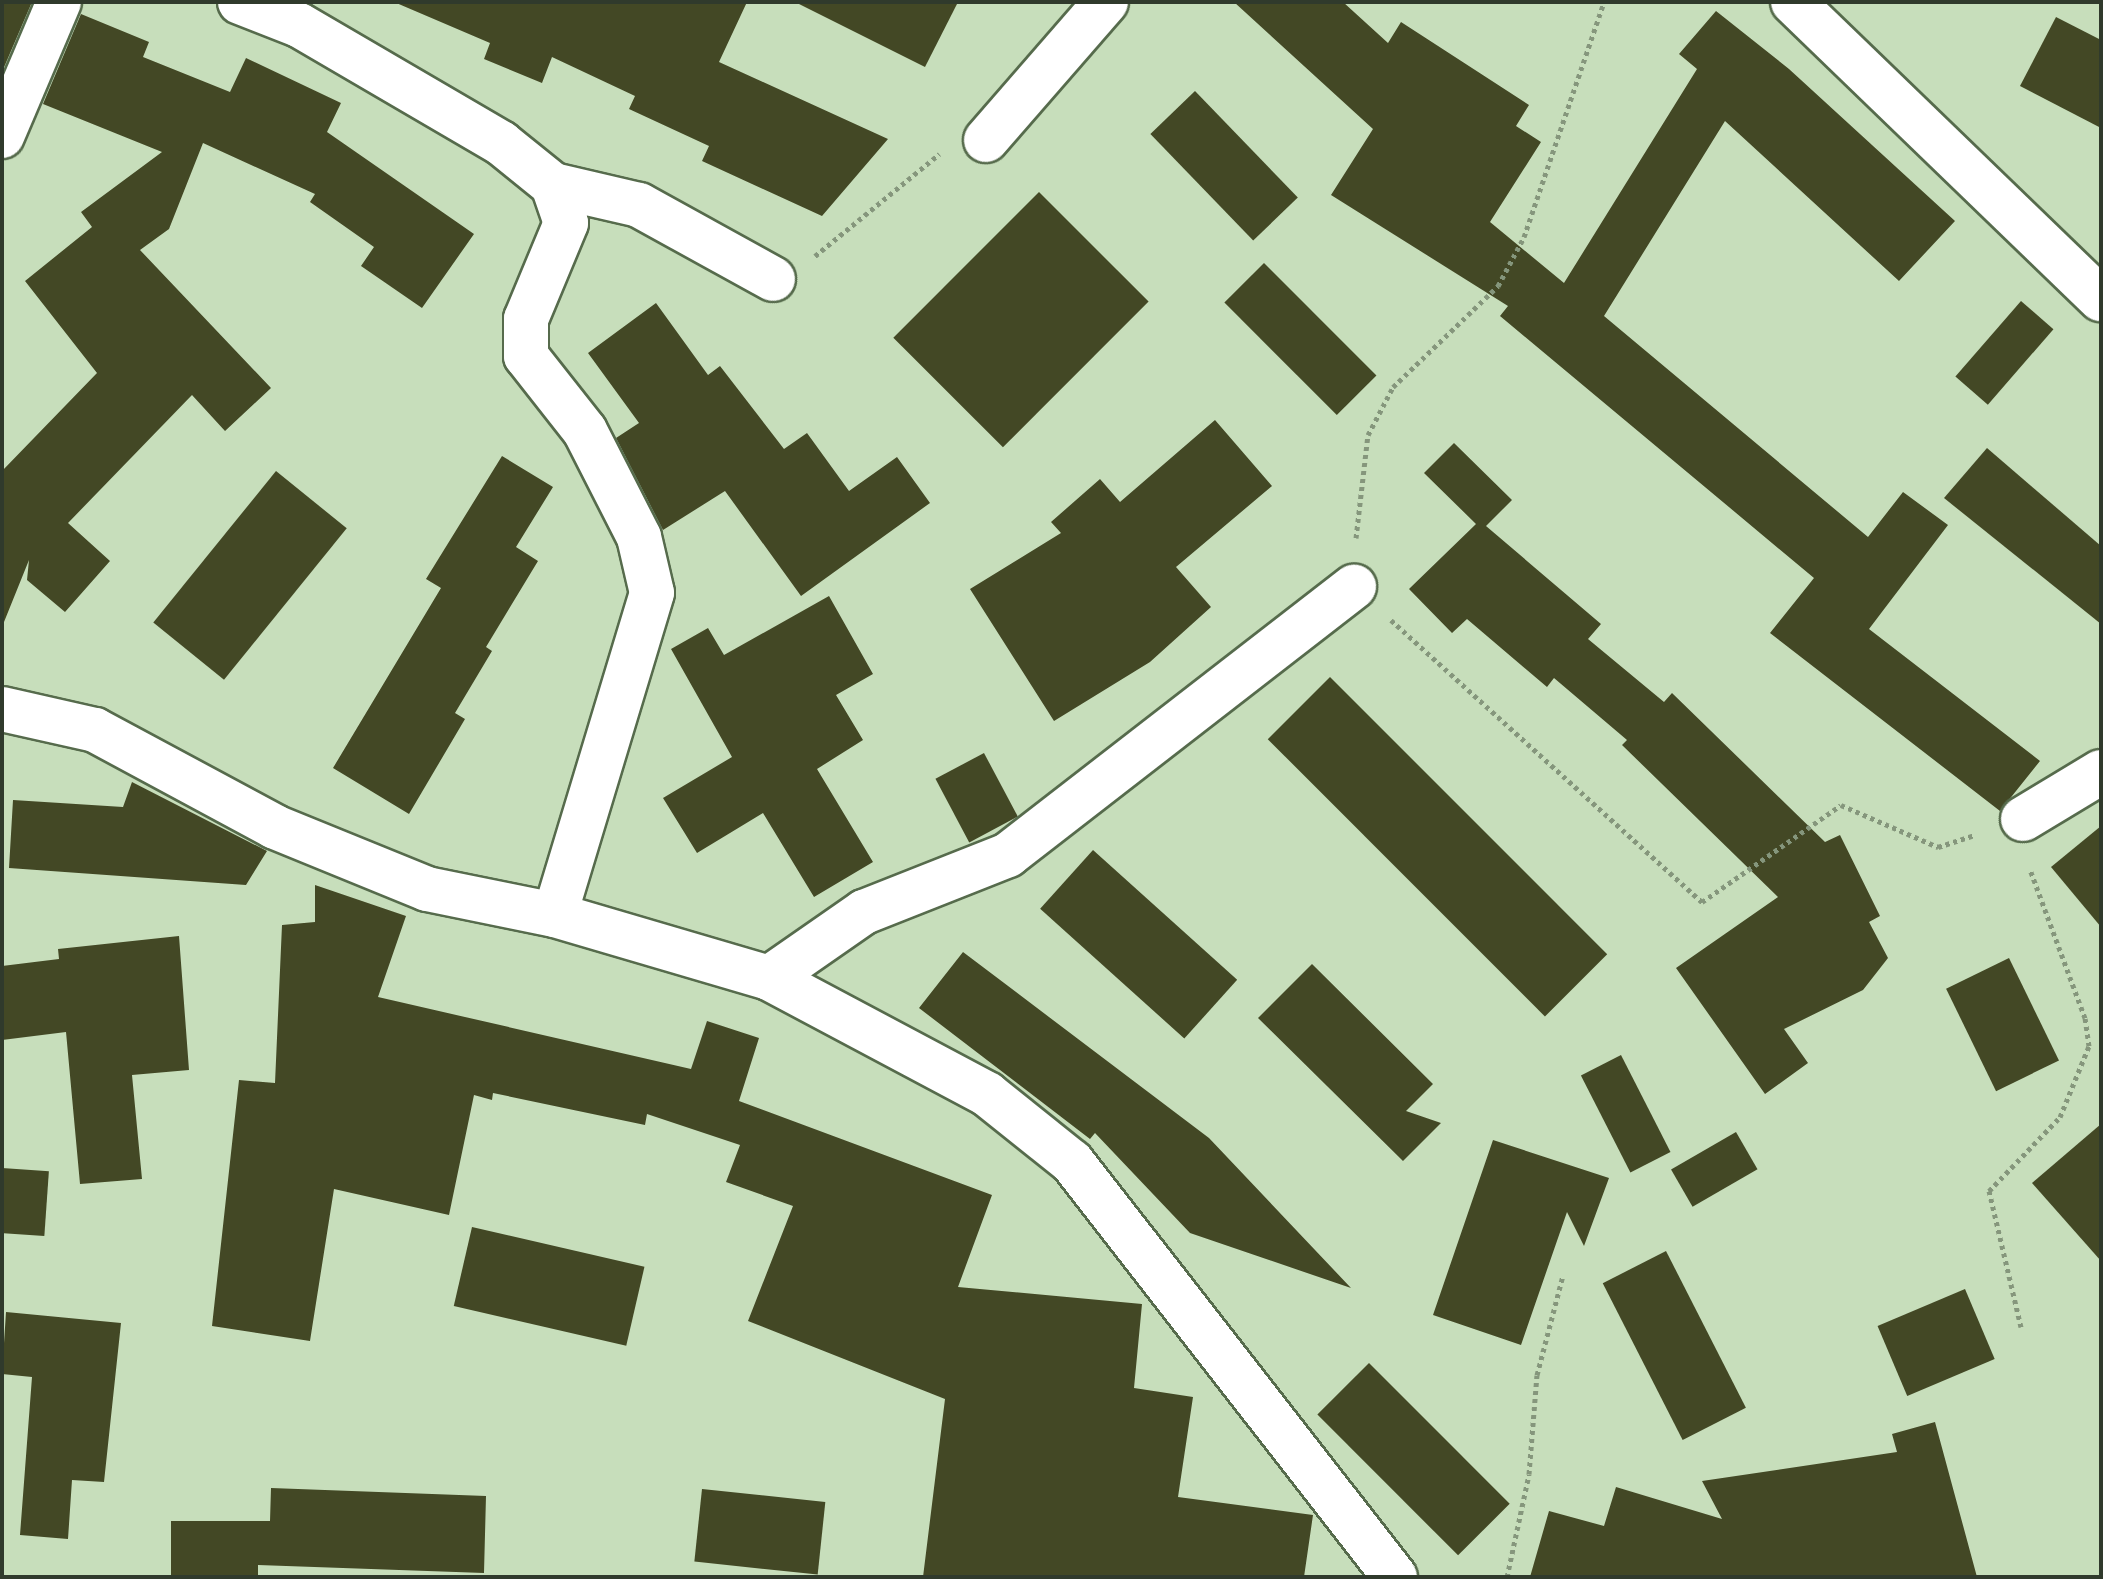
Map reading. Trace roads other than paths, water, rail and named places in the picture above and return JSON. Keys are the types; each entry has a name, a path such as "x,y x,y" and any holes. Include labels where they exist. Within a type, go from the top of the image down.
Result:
{"street":[{"path":"2,136 59,2"},
{"path":"240,2 299,25 501,143 553,185 639,205 773,279"},
{"path":"986,140 1106,2"},
{"path":"1793,2 2101,299"},
{"path":"553,185 566,223 526,319 526,356 585,431 639,537 652,593 555,915"},
{"path":"769,978 864,912 1008,855 1354,587"},
{"path":"2,709 95,730 275,827 427,889 555,915 769,978 987,1094 1072,1162 1395,1577"},
{"path":"2023,819 2101,772"}]}
